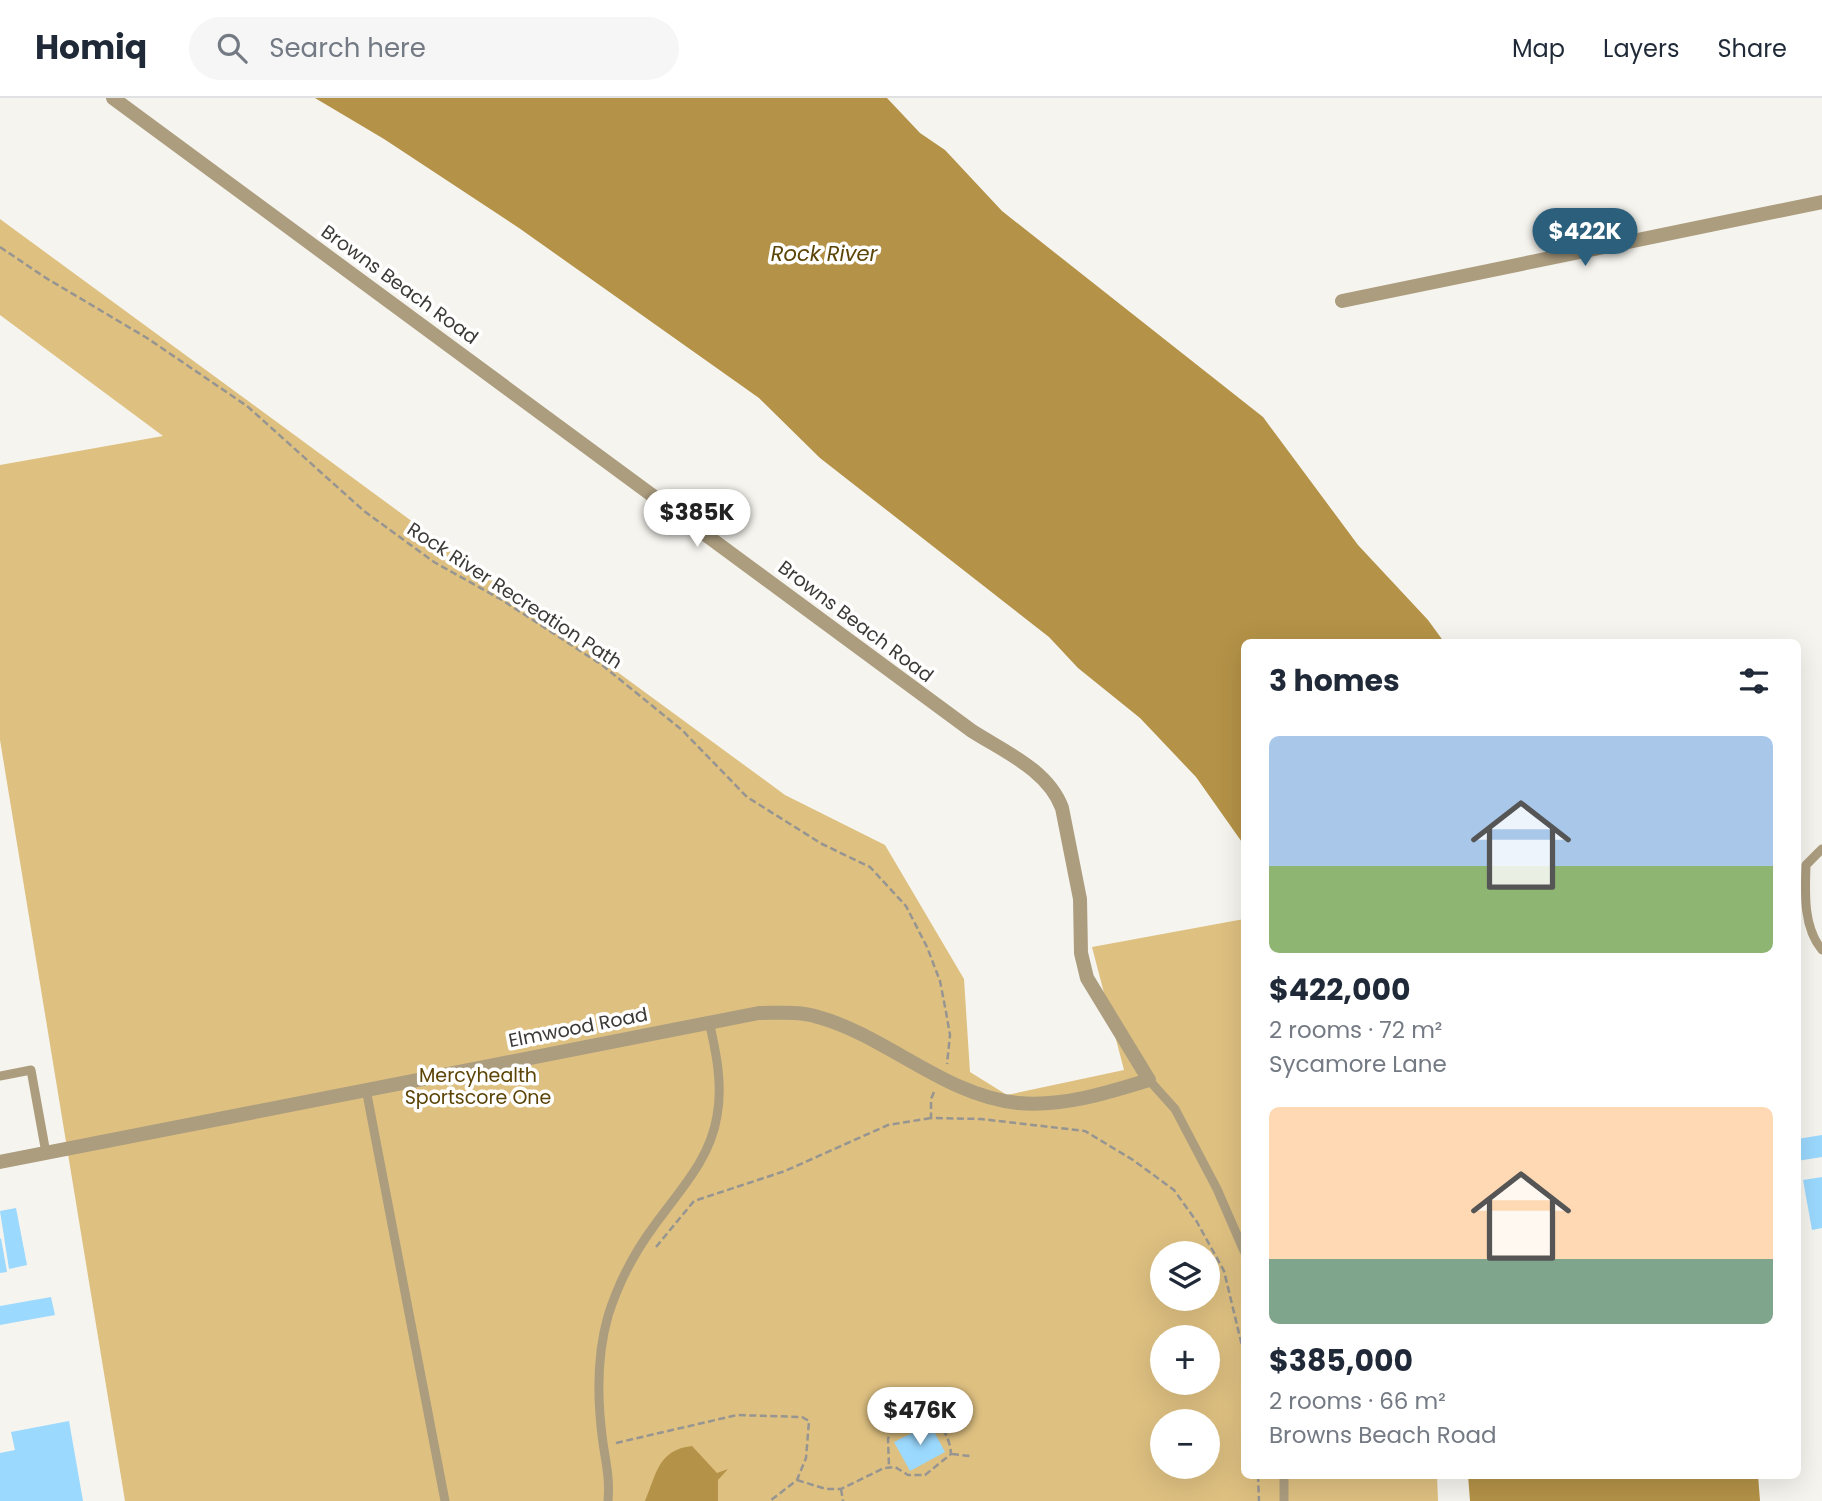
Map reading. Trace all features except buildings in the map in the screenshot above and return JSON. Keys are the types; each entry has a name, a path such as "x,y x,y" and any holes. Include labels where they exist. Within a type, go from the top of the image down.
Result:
{"street":[{"name":"Browns Beach Road","path":"113,98 972,731 1041,776 1057,794 1062,808 1080,899 1081,953 1087,978 1149,1080"},
{"path":"1342,301 1822,202"},
{"name":"Elmwood Road","path":"0,1162 759,1013 816,1016 844,1026 984,1097 1019,1103 1057,1102 1093,1097 1149,1080"}],"lane":[{"path":"1822,849 1805,865 1805,902 1810,928 1822,950"},
{"path":"608,1501 610,1479 600,1412 599,1360 609,1315 621,1282 654,1226 695,1172 717,1117 718,1059 709,1021"},
{"path":"0,1076 31,1070 46,1153"},
{"path":"1149,1080 1175,1109 1217,1189 1241,1244"},
{"path":"366,1089 445,1501"},
{"path":"1284,1479 1284,1501"}],"path":[{"name":"Rock River Recreation Path","path":"0,247 46,278 147,338 247,406 364,511 434,562 502,600 602,665 682,730 747,797 822,844 870,867 906,906 927,947 940,981 950,1035 950,1057 931,1099 931,1118"},
{"path":"650,1254 694,1202 785,1171 888,1125 931,1118 981,1119 1085,1131 1133,1160 1174,1190 1197,1222 1224,1271 1241,1342"},
{"path":"931,1418 937,1400"},
{"path":"875,1409 891,1430"},
{"path":"615,1436 616,1443 737,1415 802,1417 809,1421 806,1458 797,1480 770,1501"},
{"path":"889,1467 887,1439 891,1430 922,1418 931,1418 945,1433 951,1454"},
{"path":"797,1480 826,1489 841,1489 889,1467 895,1467 908,1475 925,1475 951,1454 970,1456"},
{"path":"1258,1479 1259,1501"},
{"path":"841,1489 843,1501"}],"green space":[{"name":"Mercyhealth Sportscore One","path":"0,219 785,795 885,845 964,979 970,1072 1007,1095 1124,1070 1092,947 1241,920 1241,1479 1437,1479 1438,1501 125,1501 0,740 0,465 163,436 0,315"}],"water":[{"name":"Rock River","path":"315,98 887,98 920,133 945,150 1002,211 1263,417 1358,545 1428,620 1442,639 1241,639 1241,841 1196,777 1140,718 1078,668 1049,637 820,458 759,398 519,228 384,139"},
{"path":"692,1446 717,1473 728,1469 718,1480 718,1501 645,1501 656,1472 665,1458 681,1448"},
{"path":"1468,1479 1758,1479 1760,1501 1470,1501"}]}
